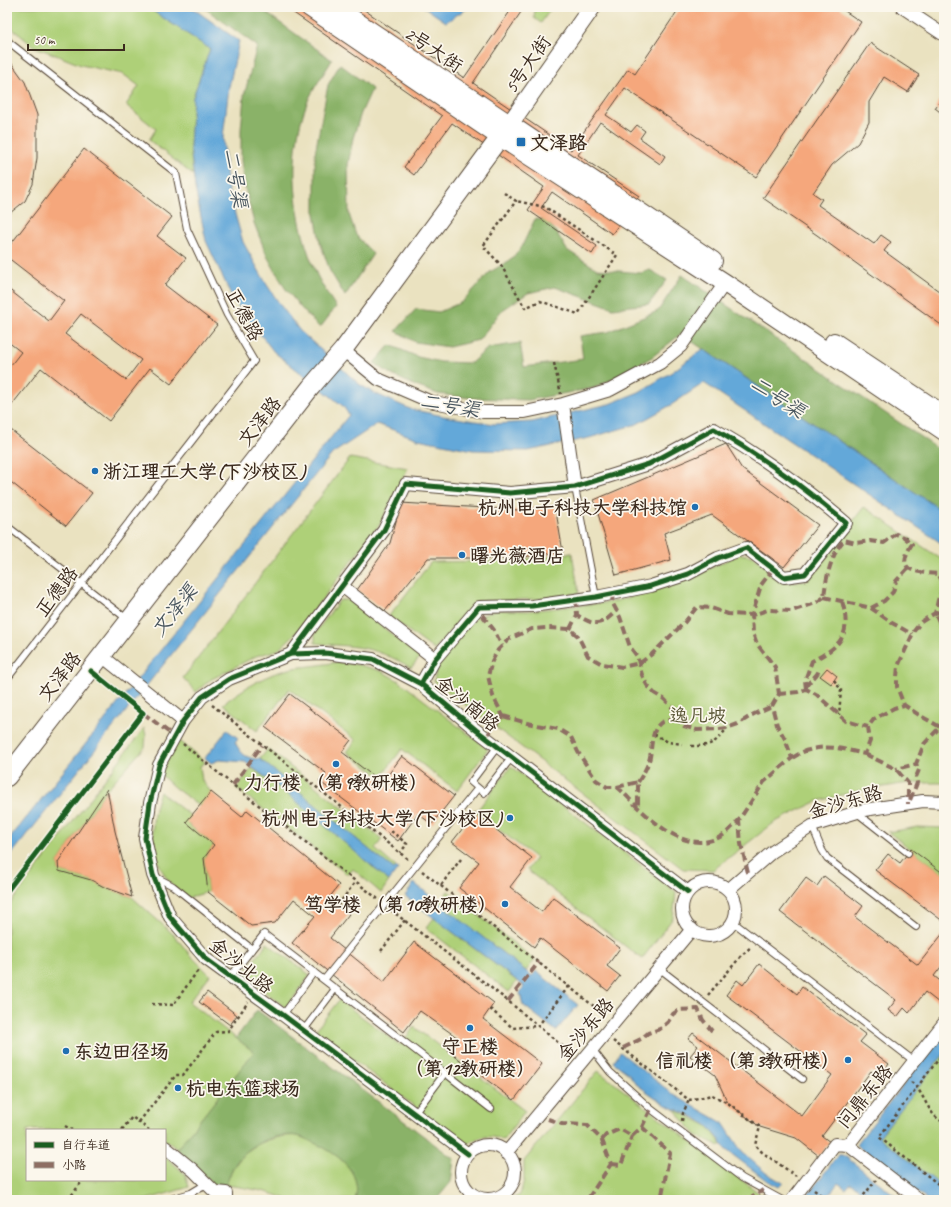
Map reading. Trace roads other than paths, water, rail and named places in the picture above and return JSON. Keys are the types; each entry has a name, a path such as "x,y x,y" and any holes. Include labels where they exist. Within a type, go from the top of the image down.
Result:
{"main road":[{"path":"309,7 944,415"},
{"name":"2号大街","path":"335,7 504,131"},
{"name":"5号大街","path":"504,131 592,7"},
{"path":"504,131 944,431"},
{"name":"文泽路","path":"7,777 311,387 341,352 504,131"}],"street":[{"path":"902,7 944,35"},
{"path":"341,352 378,379 429,401 483,412 525,412 563,407 610,390 660,363 681,346 725,283"},
{"path":"563,407 575,487"},
{"path":"291,654 384,530 406,484 510,493 575,487 649,464 714,429 742,445 773,467 846,523 805,574 784,577 746,548 718,558 688,574 651,586 596,597 532,606 479,607 435,659 421,684"},
{"path":"342,586 435,659"},
{"name":"金沙南路","path":"183,721 202,697 229,679 291,654 324,653 373,659 421,684 512,757 688,892"},
{"path":"102,656 183,721"},
{"name":"金沙北路","path":"183,721 159,765 144,838 153,875 170,917 206,959 468,1154"},
{"name":"金沙东路","path":"728,890 772,852 812,826 864,810 923,801 944,802"},
{"path":"712,882 721,885 728,890 736,905 736,914 733,922 727,929 720,934 712,936 703,935 692,929 684,918 682,909 688,892 695,886 712,882"},
{"name":"金沙东路","path":"506,1153 692,929"},
{"name":"问鼎东路","path":"792,1200 808,1185 835,1144 848,1145 944,1023"},
{"path":"848,1145 919,1200"},
{"path":"484,1146 493,1146 502,1149 506,1153 513,1163 514,1171 514,1179 510,1187 504,1193 493,1198 470,1197 462,1180 461,1171 463,1162 468,1154 475,1148 484,1146"},
{"path":"166,1148 193,1170 215,1192 226,1193 226,1200"}],"lane":[{"name":"正德路","path":"7,39 10,43 176,173 187,230 227,315 254,361 80,583 7,679"},
{"path":"575,487 596,597"},
{"path":"7,526 130,621"},
{"path":"498,746 471,782 478,788 484,792 512,757"},
{"path":"324,980 478,788"},
{"path":"857,813 908,853"},
{"path":"812,826 827,858 916,927"},
{"path":"153,875 173,886 252,949"},
{"path":"733,922 914,1061"},
{"path":"230,977 264,934 491,1109"},
{"path":"660,969 802,1079"},
{"path":"283,1015 314,972"},
{"path":"303,1031 335,989"},
{"path":"592,1049 610,1072 651,1109 742,1178 782,1200"},
{"path":"414,1114 445,1073"},
{"path":"166,1200 191,1193 206,1184"}],"water":[{"path":"147,7 191,7 239,41 229,87 223,137 228,189 243,242 267,285 300,331 359,384 374,393 410,409 494,424 532,422 609,404 639,392 672,372 703,349 944,512 944,545 704,383 671,405 637,424 589,438 528,451 473,450 418,439 377,424 332,454 7,860 7,842 349,415 343,406 274,352 233,299 206,241 195,188 190,146 193,97 210,49"},
{"path":"424,7 476,7 466,9 446,22"},
{"path":"227,730 238,738 235,742 239,750 244,755 251,758 260,759 377,856 394,869 396,867 398,869 389,881 288,794 245,762 219,760 211,763 205,758"},
{"path":"414,883 532,976 536,971 578,1005 556,1031 523,1005 520,993 524,986 405,896"},
{"path":"944,1033 944,1054 879,1137 938,1183 944,1175 944,1193 938,1200 927,1200 856,1145"},
{"path":"620,1052 674,1095 723,1123 742,1152 766,1173 783,1183 779,1187 766,1180 725,1149 720,1140 708,1126 694,1117 666,1105 636,1084 629,1074 613,1062"},
{"path":"838,1155 846,1157 901,1200 873,1200 851,1183 846,1189 838,1183 825,1200 804,1200"}],"place":[{"name":"文泽路","path":"521,142"},
{"name":"浙江理工大学(下沙校区)","path":"95,471"},
{"name":"杭州电子科技大学科技馆","path":"695,507"},
{"name":"曙光薇酒店","path":"462,555"},
{"name":"力行楼 （第9教研楼）","path":"336,764"},
{"name":"杭州电子科技大学(下沙校区)","path":"510,818"},
{"name":"笃学楼 （第10教研楼）","path":"505,904"},
{"name":"守正楼 （第12教研楼）","path":"470,1028"},
{"name":"东边田径场","path":"66,1051"},
{"name":"信礼楼 （第3教研楼）","path":"848,1060"},
{"name":"杭电东篮球场","path":"178,1088"}],"water label":[{"name":"二号渠","path":"236,178"},
{"name":"二号渠","path":"778,397"},
{"name":"二号渠","path":"450,405"},
{"name":"文泽渠","path":"174,610"}],"park label":[{"name":"逸凡坡","path":"698,715"}]}
